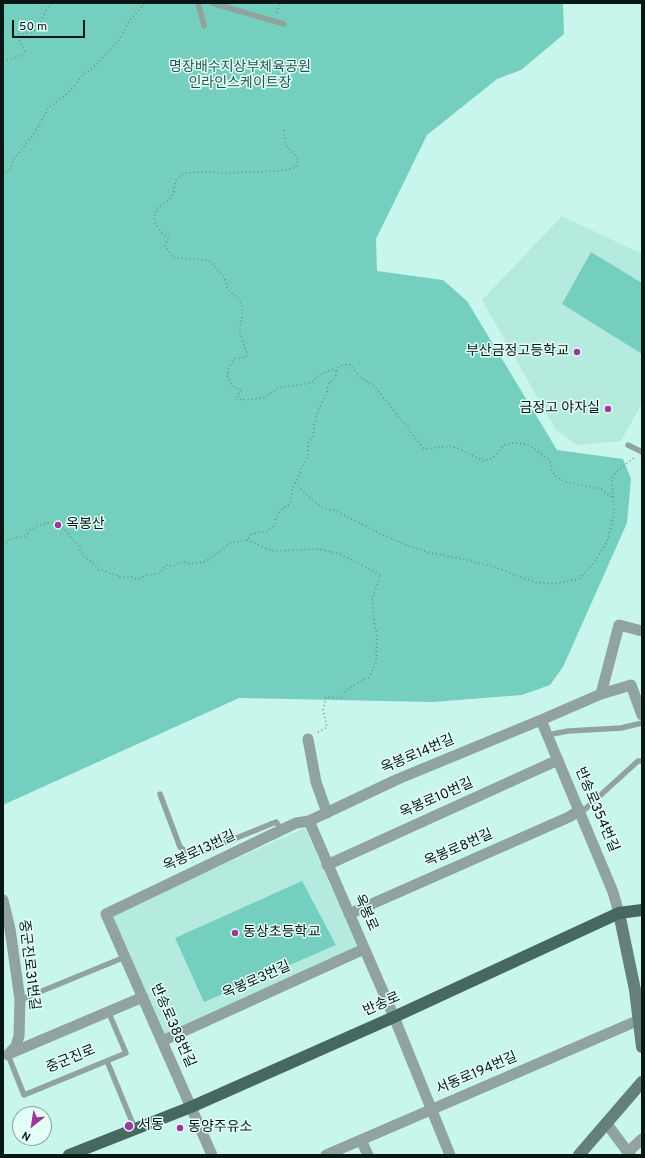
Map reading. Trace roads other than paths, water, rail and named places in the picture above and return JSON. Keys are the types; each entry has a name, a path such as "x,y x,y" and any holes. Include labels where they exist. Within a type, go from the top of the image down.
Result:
{"main road":[{"name":"반송로","path":"69,1155 191,1107 620,913 642,910"}],"street":[{"path":"601,694 619,625 642,631"},
{"name":"옥봉로14번길","path":"309,821 398,779 601,694 631,684 642,715"},
{"name":"반송로354번길","path":"541,720 580,810 620,913"},
{"path":"308,739 316,782 327,812"},
{"name":"옥봉로10번길","path":"327,864 558,760"},
{"name":"옥봉로8번길","path":"349,914 569,817 580,810"},
{"name":"옥봉로","path":"309,821 394,1016 450,1155"},
{"name":"옥봉로13번길","path":"106,914 296,823 309,821"},
{"name":"중군진로31번길","path":"3,900 10,929 20,1000 16,1046 6,1056"},
{"path":"620,913 635,990 642,1047"},
{"name":"반송로388번길","path":"106,914 212,1155"},
{"name":"옥봉로3번길","path":"162,1040 364,949"},
{"name":"중군진로","path":"6,1056 143,997"},
{"name":"서동로194번길","path":"326,1155 639,1020"},
{"path":"579,1155 607,1124 641,1079"},
{"path":"607,1124 629,1154 642,1139"},
{"path":"361,1140 368,1155"}],"lane":[{"path":"198,3 204,26"},
{"path":"212,3 284,24"},
{"path":"628,445 642,452"},
{"path":"547,735 568,731 622,728 642,723"},
{"path":"580,810 583,811 638,761 642,761"},
{"path":"160,794 180,846 192,856 276,822 282,830"},
{"path":"20,1000 125,957"},
{"name":"중군진로","path":"6,1056 24,1095 126,1053 108,1011"},
{"path":"107,1061 135,1129"}],"place":[{"name":"부산금정고등학교","path":"577,352"},
{"name":"금정고 야자실","path":"608,409"},
{"name":"옥봉산","path":"58,525"},
{"name":"동상초등학교","path":"235,933"},
{"name":"서동","path":"129,1126"},
{"name":"동양주유소","path":"180,1128"}],"park label":[{"name":"명장배수지상부체육공원 인라인스케이트장","path":"240,76"}]}
